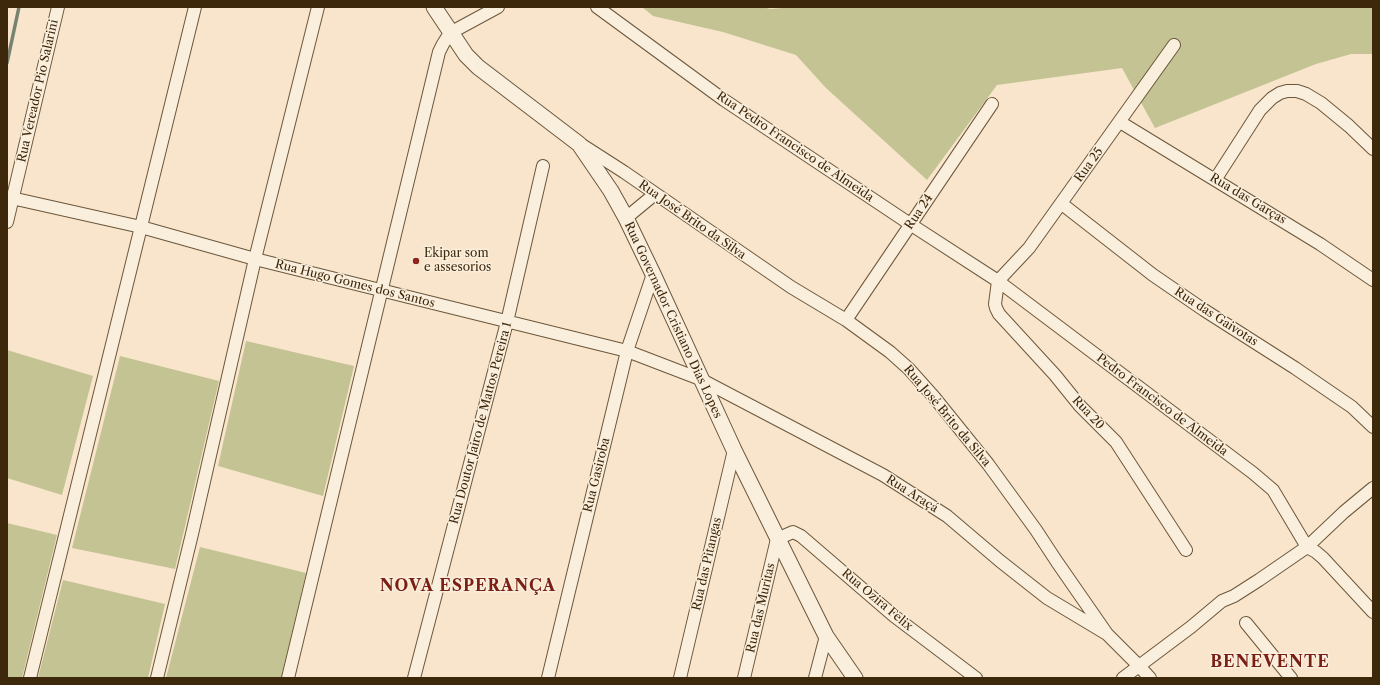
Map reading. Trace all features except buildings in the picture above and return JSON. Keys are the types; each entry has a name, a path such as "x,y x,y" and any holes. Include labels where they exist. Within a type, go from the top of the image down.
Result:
{"street":[{"name":"Rua Vereador Pio Salarini","path":"7,222 10,197 58,7"},
{"path":"30,678 195,7"},
{"path":"157,678 192,534 255,259 318,7"},
{"name":"Rua Governador Cristiano Dias Lopes","path":"434,7 466,55 478,67 579,144 611,191 653,274 700,379 777,539 826,636 856,678"},
{"path":"288,678 383,290 437,61 443,44 450,33 498,7"},
{"name":"Rua Pedro Francisco de Almeida","path":"597,7 724,100 998,281"},
{"name":"Rua 25","path":"998,281 1029,248 1062,204 1174,44"},
{"path":"1215,180 1260,110 1272,98 1287,91 1297,91 1306,94 1321,103 1349,126 1373,149"},
{"name":"Rua 24","path":"846,320 992,104"},
{"name":"Rua das Garças","path":"1120,122 1320,244 1373,280"},
{"name":"Rua José Brito da Silva","path":"579,144 624,172 791,287 846,320 890,352 909,369 934,397 988,464 1036,530 1107,634 1150,678"},
{"name":"Rua Doutor Jairo de Mattos Pereira 1","path":"414,678 507,322 543,166"},
{"path":"626,218 655,194"},
{"name":"Rua Hugo Gomes dos Santos","path":"10,197 141,226 255,259 627,351 700,379"},
{"name":"Rua das Gaivotas","path":"1062,204 1153,275 1352,406 1373,427"},
{"name":"Rua Gasiroba","path":"548,678 627,351 653,274"},
{"name":"Pedro Francisco de Almeida","path":"998,281 1145,393 1203,435 1273,490 1307,547"},
{"name":"Rua 20","path":"998,281 995,304 999,314 1055,375 1080,406 1116,442 1186,550"},
{"name":"Rua Araçá","path":"700,379 896,483 947,516 1000,561 1048,598 1107,634"},
{"name":"Rua das Pitangas","path":"680,678 734,450"},
{"path":"1123,678 1191,627 1222,601 1234,596 1307,547 1344,512 1373,488"},
{"name":"Rua Ozira Felix","path":"777,539 793,532 801,536 894,616 976,678"},
{"name":"Rua das Muritas","path":"744,678 777,539"},
{"path":"1307,547 1323,558 1373,612"},
{"path":"1246,623 1291,678"},
{"path":"816,678 826,636"}],"green space":[{"path":"642,7 763,7 770,9 796,7 1373,7 1373,54 1351,54 1316,64 1155,128 1122,68 997,85 927,180 826,88 796,55 723,32 653,16"},
{"path":"246,341 354,366 323,496 218,466"},
{"path":"7,350 93,376 62,495 7,478"},
{"path":"120,356 219,381 175,569 72,548"},
{"path":"7,523 57,535 22,678 7,678"},
{"path":"200,547 306,573 281,678 166,678"},
{"path":"63,580 165,604 148,678 38,678"}],"waterway":[{"path":"7,63 19,7"}],"place":[{"name":"Ekipar som e assesorios","path":"416,261"}],"district":[{"name":"NOVA ESPERANÇA","path":"468,586"},
{"name":"BENEVENTE","path":"1270,662"}]}
